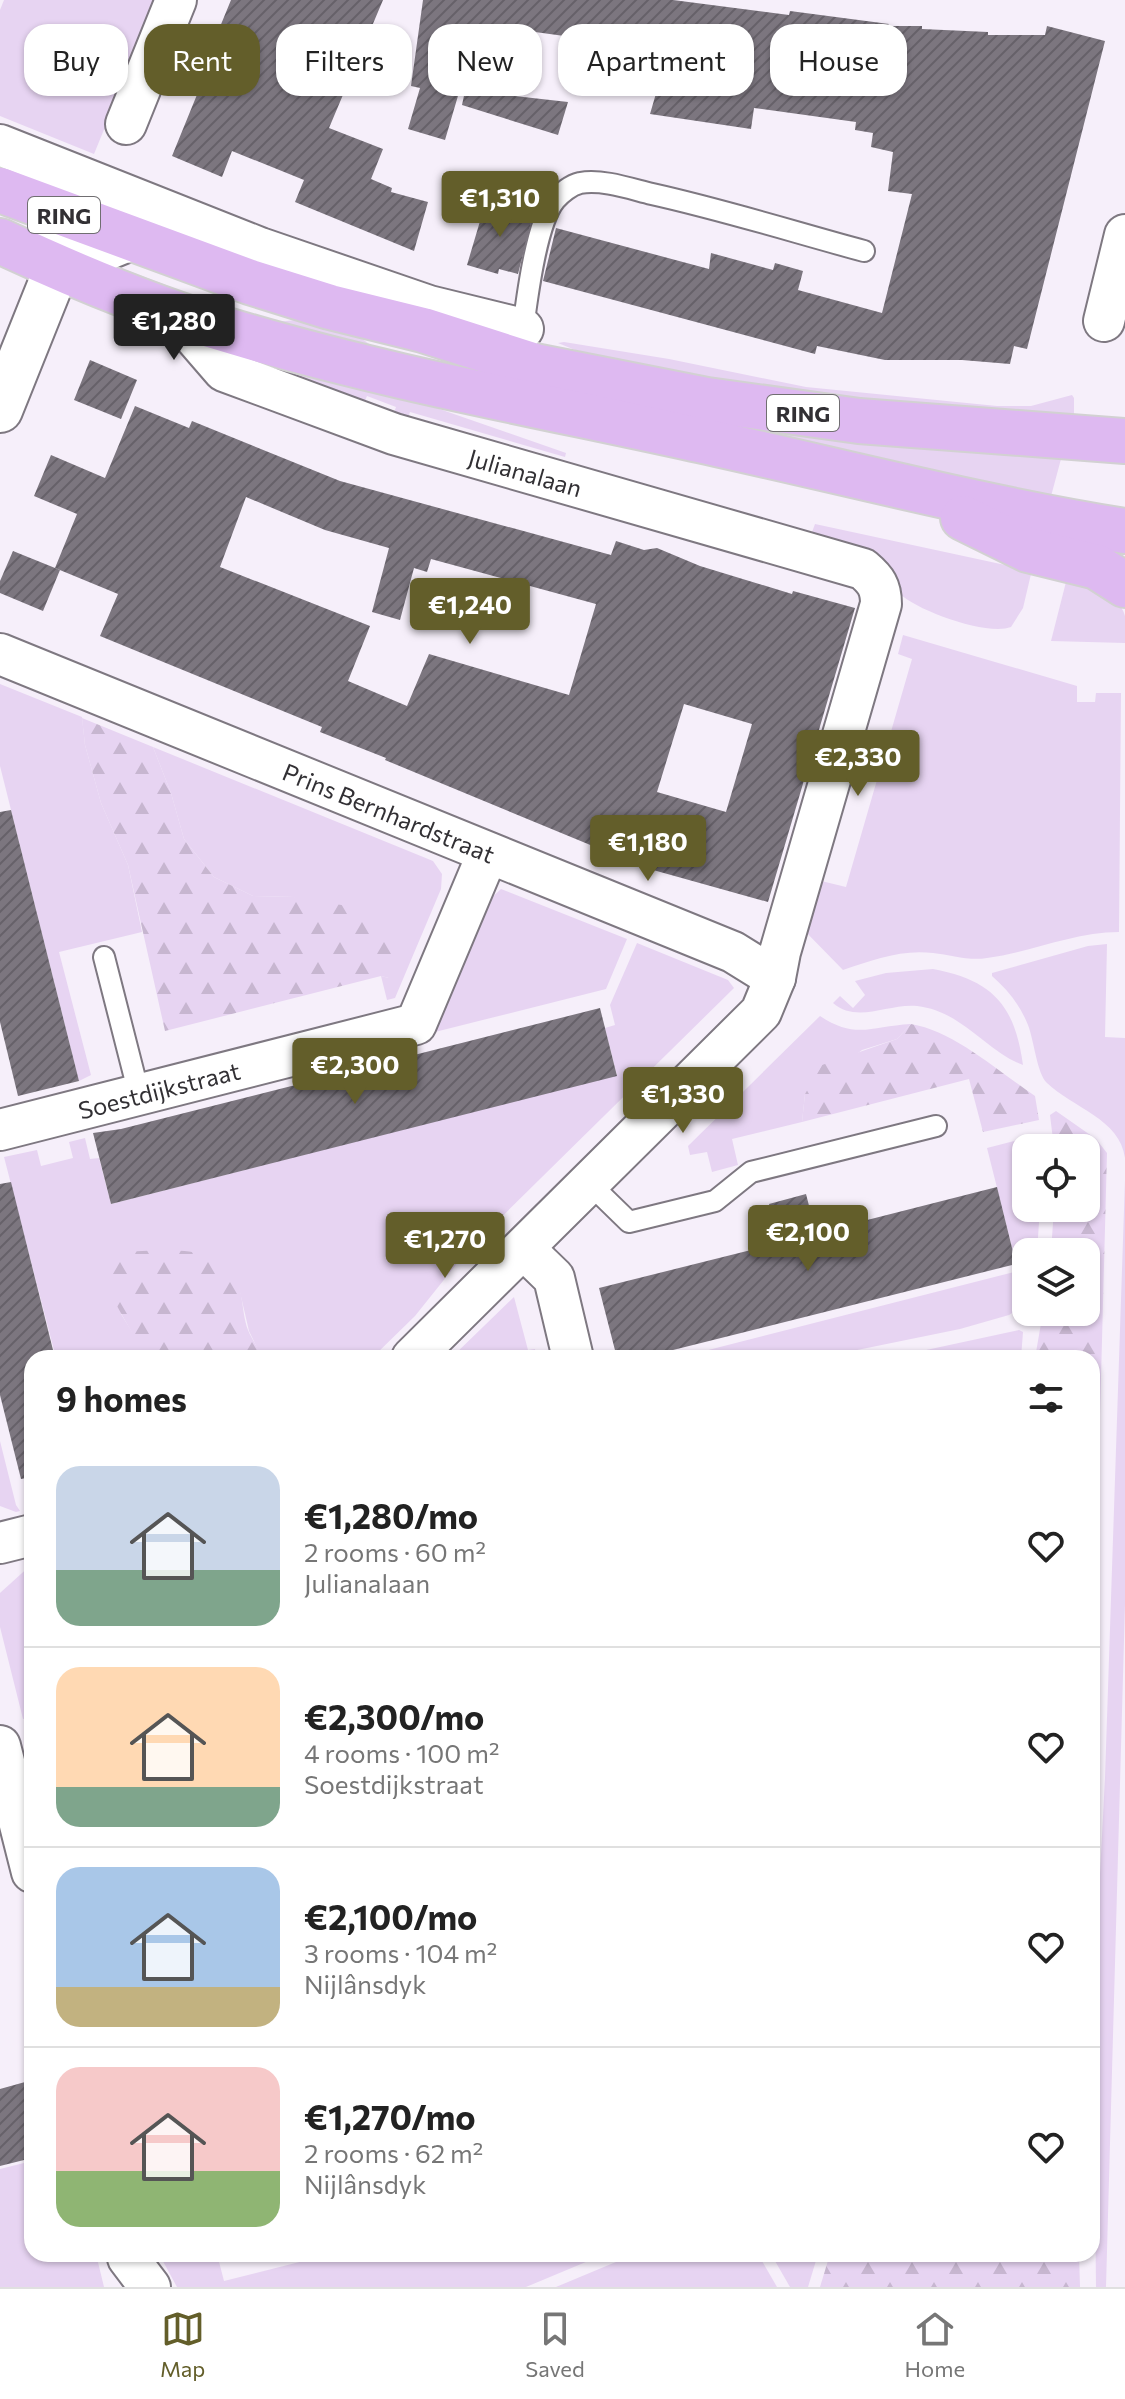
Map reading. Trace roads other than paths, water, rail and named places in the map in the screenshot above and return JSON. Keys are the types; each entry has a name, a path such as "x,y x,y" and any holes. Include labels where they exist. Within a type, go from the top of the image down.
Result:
{"main road":[{"name":"RING","path":"0,190 128,239 330,307 423,330 529,348 707,400 846,419 1125,441"},
{"name":"Julianalaan","path":"0,241 57,268 173,312 302,352 470,393 696,439 1046,519 1125,531"},
{"path":"1074,438 1125,458"},
{"name":"Julianalaan","path":"896,485 1028,550 1097,567 1125,585"}],"street":[{"path":"126,124 176,0"},
{"path":"0,146 49,209 57,268 0,410"},
{"path":"0,146 260,248 476,320 529,348"},
{"path":"1104,321 1125,235"},
{"path":"57,268 128,239"},
{"name":"Julianalaan","path":"173,312 224,371 394,434 863,569 875,579 881,591 881,604 775,978"},
{"name":"Prins Bernhardstraat","path":"0,654 733,952 775,978"},
{"name":"Soestdijkstraat","path":"0,1130 416,1024 488,853"},
{"path":"420,1350 761,1012 775,978"},
{"path":"524,1249 554,1278 571,1350"},
{"path":"0,1543 24,1537"},
{"path":"0,1746 19,1853"}],"lane":[{"path":"529,348 530,277 544,225 553,202 573,186 582,183 623,187 689,202 864,251"},
{"path":"104,957 139,1094"},
{"path":"589,1183 629,1222 715,1201 751,1172 936,1126"}]}
